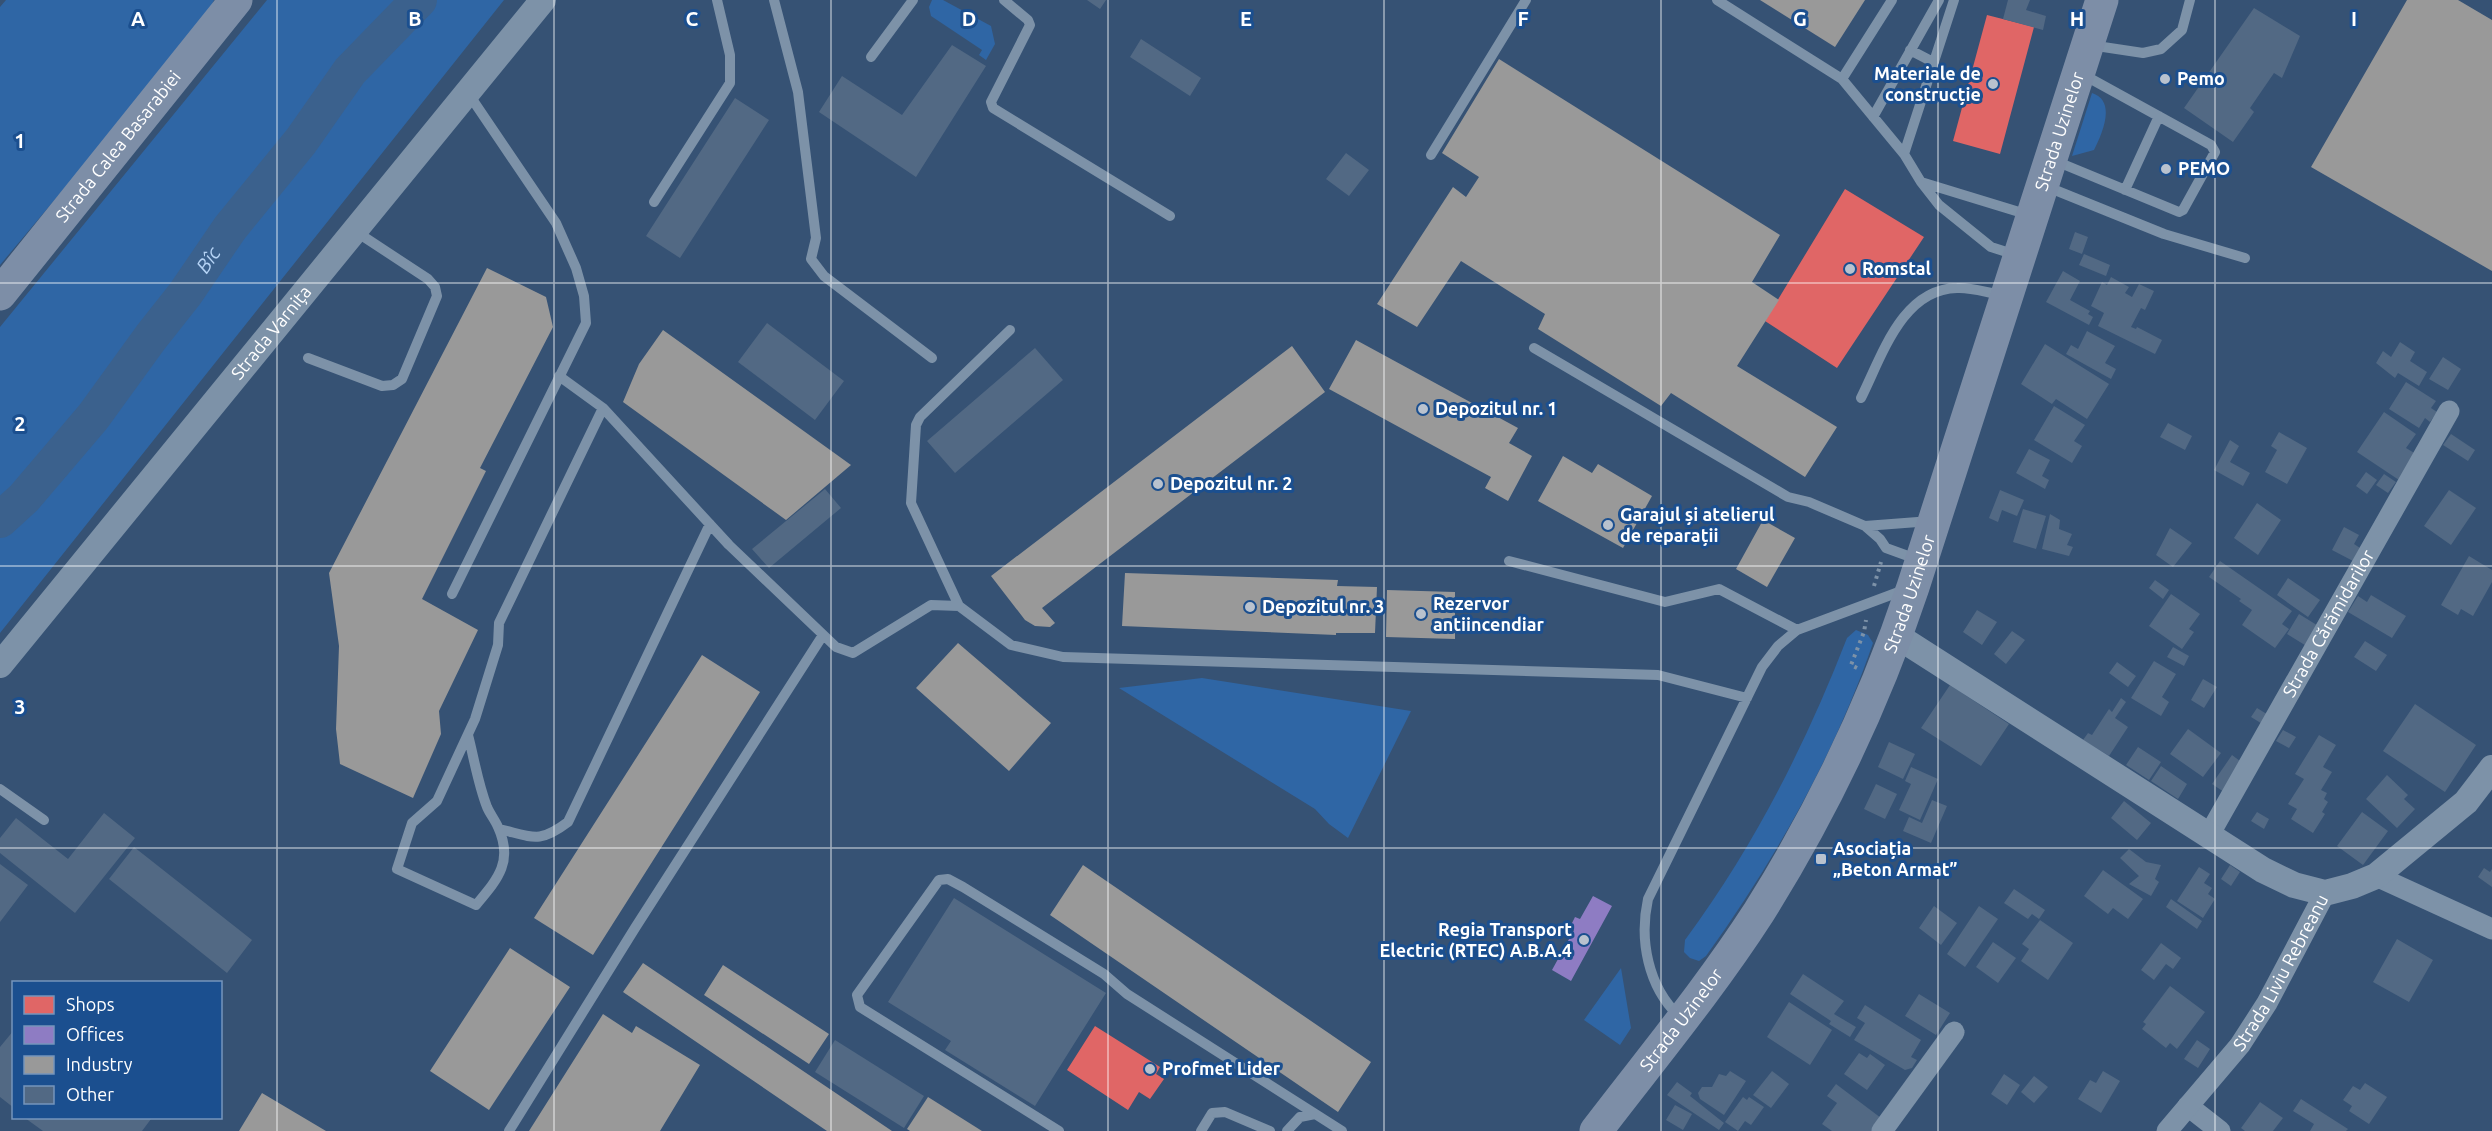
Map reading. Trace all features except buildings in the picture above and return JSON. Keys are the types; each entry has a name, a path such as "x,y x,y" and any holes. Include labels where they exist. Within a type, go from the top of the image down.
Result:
{"main road":[{"name":"Strada Uzinelor","path":"1596,1131 1683,1019 1758,913 1799,845 1854,737 1897,636 2102,0"},
{"name":"Strada Calea Basarabiei","path":"0,294 232,3"}],"street":[{"name":"Strada Varnița","path":"0,665 543,0"},
{"name":"Strada Cărămidarilor","path":"2209,835 2449,411"},
{"path":"1897,636 2263,870 2294,885 2325,893"},
{"name":"Strada Liviu Rebreanu","path":"2167,1131 2241,1045 2267,1003 2325,893 2352,886 2376,876 2466,802 2492,768"},
{"path":"2376,876 2492,928"},
{"path":"1882,1131 1954,1032"},
{"path":"2188,1106 2220,1131"}],"lane":[{"path":"654,202 730,83 730,55 717,0"},
{"path":"774,0 798,92 816,238 812,259 824,276 932,358"},
{"path":"871,57 913,0"},
{"path":"1004,0 1028,20 1030,25 992,102 993,108 1170,216"},
{"path":"1431,155 1526,0"},
{"path":"1717,0 1842,79 1904,154 1921,182 1939,205 1991,247 2019,256"},
{"path":"1842,79 1892,0"},
{"path":"1873,117 1939,0"},
{"path":"1904,154 1954,0"},
{"path":"2083,58 2143,53 2161,49 2182,30 2190,0"},
{"path":"1910,50 1933,62"},
{"path":"2046,172 2125,190 2179,212 2183,210 2215,152 2211,145 2159,116 2083,58"},
{"path":"452,594 586,323 584,296 576,268 556,224 468,92"},
{"path":"2125,190 2159,116"},
{"path":"2046,172 2164,234 2245,258"},
{"path":"1921,182 2032,216"},
{"path":"308,358 382,386 393,385 402,379 437,296 435,287 428,279 355,231"},
{"path":"1861,398 1903,316 1931,292 1958,287 2006,296"},
{"path":"1010,330 920,417 916,425 911,503 959,606 1011,645 1063,657 1658,675 1747,698"},
{"path":"1534,348 1788,497 1809,502 1865,526 1880,539 1886,548 1917,574 1797,630 1773,653 1762,668 1648,899 1644,917 1645,945 1657,988 1668,1005 1683,1019"},
{"path":"559,376 603,408 710,524 836,647 853,652 931,604 959,606"},
{"path":"468,735 487,806 499,829 504,845 504,863 499,877 476,905 397,869 412,824 437,801 468,735 498,645 499,623 603,408"},
{"path":"1865,526 1933,521"},
{"path":"499,829 538,838 553,833 568,822 710,524"},
{"path":"1509,561 1665,602 1719,589 1797,630"},
{"path":"509,1131 641,918 823,635"},
{"path":"0,789 44,820"},
{"path":"1059,1131 860,1006 857,995 939,880 948,879 963,887 1104,974 1127,994 1342,1131"},
{"path":"1201,1131 1212,1113 1226,1112 1270,1131"},
{"path":"1287,1131 1300,1117 1315,1114"}],"shaded area":[{"path":"6,0 214,0 208,13 146,91 0,265 0,7"},
{"path":"267,0 504,0 0,633 0,327"},
{"path":"932,0 943,0 991,26 995,44 986,60 979,55 982,50 931,16 929,7"},
{"path":"2092,93 2100,97 2106,110 2101,135 2094,150 2072,156"},
{"path":"1856,630 1868,635 1873,643 1840,726 1801,806 1756,882 1706,956 1699,961 1690,958 1684,952 1685,940 1756,832 1814,718 1847,638"},
{"path":"1202,678 1411,711 1348,838 1329,824 1315,809 1119,688"},
{"path":"1621,968 1631,1028 1620,1045 1584,1020"}],"waterway":[{"name":"Bîc","path":"0,520 24,498 93,417 185,294 230,228 301,141 350,71 419,0"}],"place":[{"name":"Pemo","path":"2165,79"},
{"name":"Materiale de construcție","path":"1993,84"},
{"name":"PEMO","path":"2166,169"},
{"name":"Romstal","path":"1850,269"},
{"name":"Depozitul nr. 1","path":"1423,409"},
{"name":"Depozitul nr. 2","path":"1158,484"},
{"name":"Garajul și atelierul de reparații","path":"1608,525"},
{"name":"Depozitul nr. 3","path":"1250,607"},
{"name":"Rezervor antiincendiar","path":"1421,614"},
{"name":"Asociația „Beton Armat”","path":"1821,859"},
{"name":"Regia Transport Electric (RTEC) A.B.A.4","path":"1584,940"},
{"name":"Profmet Lider","path":"1150,1069"}]}
